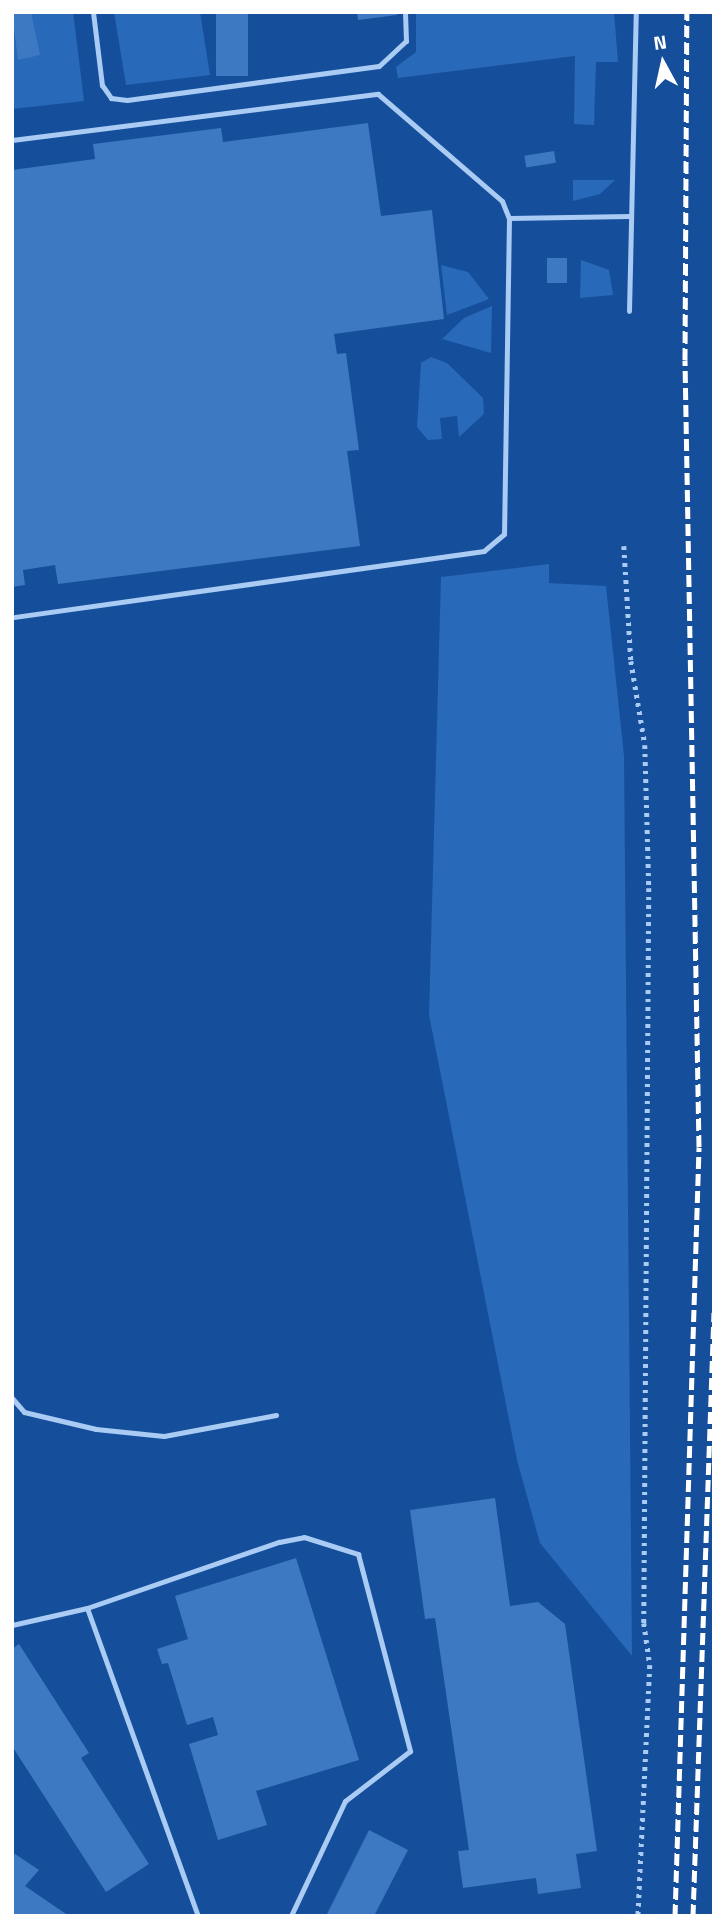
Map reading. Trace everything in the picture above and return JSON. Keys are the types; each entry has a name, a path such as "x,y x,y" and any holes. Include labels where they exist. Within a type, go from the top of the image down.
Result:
{"lane":[{"path":"93,12 102,85 111,98 127,100 379,66 406,41 405,12"},
{"path":"629,310 636,12"},
{"path":"12,140 377,94 502,201 509,218 504,534 484,551 12,617"},
{"path":"509,218 630,216"},
{"path":"12,1398 24,1412 96,1429 164,1436 276,1415"},
{"path":"12,1625 87,1608 304,1537 358,1554 364,1562 410,1751 345,1801 291,1916"},
{"path":"87,1608 198,1916"}],"path":[{"path":"624,546 631,661 645,745 649,888 643,1623 650,1665 638,1916"}],"shaded area":[{"path":"12,12 73,12 84,101 12,109"},
{"path":"114,12 200,12 210,75 126,85"},
{"path":"416,12 614,12 618,62 596,62 594,125 574,124 575,56 398,78 396,67 416,52"},
{"path":"573,180 615,180 600,194 573,201"},
{"path":"581,260 609,270 613,295 580,298"},
{"path":"441,265 468,272 489,299 447,315"},
{"path":"492,306 491,353 442,339 464,318"},
{"path":"431,357 447,363 483,398 484,414 459,437 457,416 440,418 442,439 428,440 417,427 421,363"},
{"path":"549,564 549,583 606,586 624,756 632,1656 540,1543 517,1460 429,1015 441,577"}],"building":[{"path":"12,12 31,12 40,55 18,60"},
{"path":"216,12 248,12 248,76 216,76"},
{"path":"357,12 397,12 397,15 358,20"},
{"path":"368,123 381,216 432,210 444,319 334,334 337,354 346,353 359,450 347,451 360,546 58,584 55,565 23,570 25,585 12,587 12,170 95,159 93,144 221,128 223,142"},
{"path":"554,151 556,163 526,168 524,156"},
{"path":"547,258 567,258 567,283 547,283"},
{"path":"495,1498 510,1606 538,1602 565,1624 597,1851 576,1854 581,1888 538,1894 536,1878 463,1888 458,1851 469,1850 435,1618 425,1619 410,1510"},
{"path":"296,1558 359,1760 256,1791 267,1825 218,1840 189,1744 218,1735 213,1717 187,1725 168,1663 162,1664 157,1649 188,1639 175,1596"},
{"path":"19,1644 89,1753 81,1758 149,1864 106,1892 12,1746 12,1649"},
{"path":"369,1830 408,1850 374,1916 326,1916"},
{"path":"12,1852 39,1870 25,1886 69,1916 12,1916"}],"railway":[{"path":"675,1916 699,1147 685,360 687,12"},
{"path":"693,1916 714,1312"}]}
